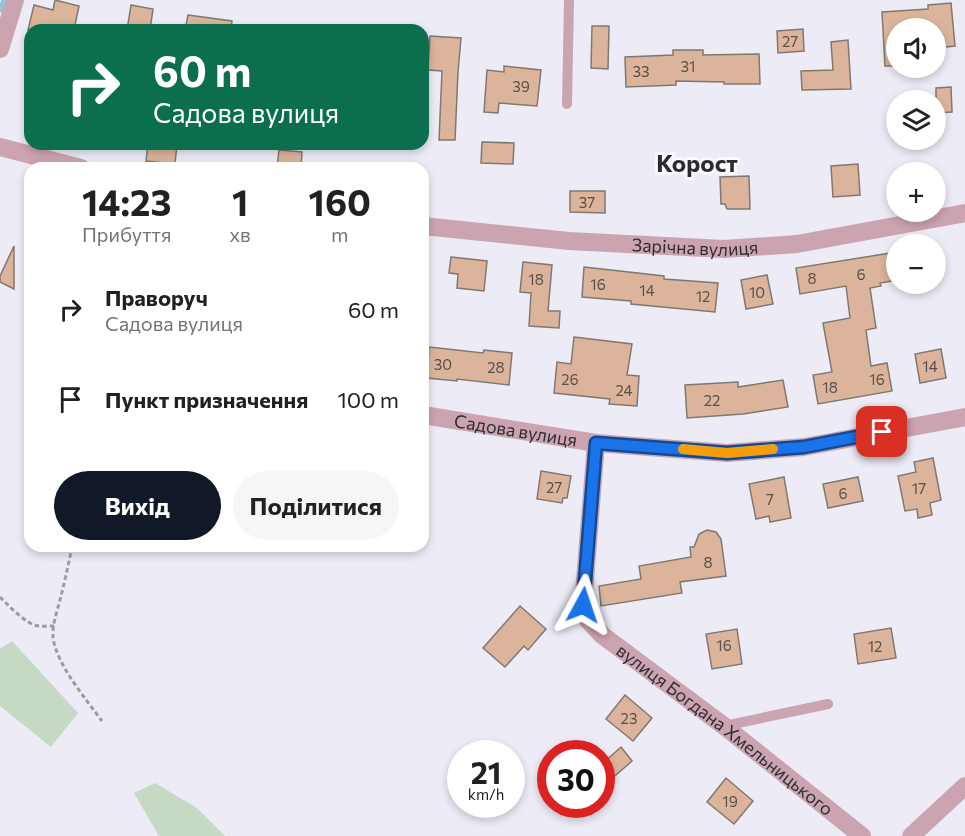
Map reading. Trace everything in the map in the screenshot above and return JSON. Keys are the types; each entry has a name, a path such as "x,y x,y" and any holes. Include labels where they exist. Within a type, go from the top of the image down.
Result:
{"street":[{"path":"0,50 15,0"},
{"path":"0,147 58,162"},
{"name":"Зарічна вулиця","path":"429,227 569,241 724,249 797,244 965,213"},
{"name":"Садова вулиця","path":"429,416 596,443 727,453 804,447 965,417"},
{"name":"вулиця Богдана Хмельницького","path":"596,443 583,605 588,620 602,635 724,726 862,836"},
{"path":"911,836 965,786"}],"lane":[{"path":"567,104 569,0"},
{"path":"724,726 828,704"}],"path":[{"path":"71,552 54,626 56,652 102,721"},
{"path":"0,597 14,611 34,625 54,626"}],"green space":[{"path":"12,641 78,713 51,747 0,706 0,649"},
{"path":"155,783 197,808 225,836 159,836 134,793"}],"building":[{"path":"55,0 79,6 75,24 29,24 34,5 53,10"},
{"path":"951,3 955,46 946,47 946,18 886,18 885,66 882,12 928,9 928,5"},
{"path":"131,5 153,9 151,24 128,24"},
{"path":"188,15 232,21 232,24 186,24"},
{"path":"592,26 609,26 608,69 591,68"},
{"path":"803,29 804,51 778,53 777,31"},
{"path":"430,36 461,38 455,140 439,140 442,71 429,70"},
{"path":"848,40 851,89 802,90 801,71 833,70 831,42"},
{"path":"673,50 703,50 703,55 759,54 760,84 676,81 676,85 626,87 625,57 673,55"},
{"path":"504,66 541,70 537,106 499,103 498,113 484,112 487,70 504,72"},
{"path":"951,87 952,112 946,112 946,90 936,90 936,88"},
{"path":"482,142 514,143 513,164 481,163"},
{"path":"147,150 176,150 175,162 146,161"},
{"path":"279,150 302,152 301,162 278,162"},
{"path":"858,164 860,195 833,197 831,166"},
{"path":"749,176 750,209 727,209 725,204 721,204 720,177"},
{"path":"570,191 605,191 605,213 570,212"},
{"path":"14,246 14,289 0,282 0,276"},
{"path":"886,254 886,282 880,283 881,286 870,288 876,328 866,330 871,366 887,363 892,391 818,404 813,375 832,372 823,323 850,318 846,286 800,294 796,268"},
{"path":"451,257 487,261 484,291 457,288 458,274 449,273"},
{"path":"523,262 552,265 548,311 560,311 559,328 529,326 531,293 520,292"},
{"path":"584,267 664,276 664,279 718,283 715,312 582,297"},
{"path":"767,275 773,304 746,309 741,280"},
{"path":"574,337 632,344 627,375 639,376 637,406 609,404 610,399 554,393 557,362 571,364"},
{"path":"429,347 483,353 484,350 512,353 509,385 457,379 457,381 429,378"},
{"path":"941,349 946,378 920,383 915,354"},
{"path":"783,380 788,407 743,414 687,418 685,385 738,382 738,387"},
{"path":"933,458 941,500 930,503 932,515 918,518 917,509 905,511 898,476 916,472 914,462"},
{"path":"541,471 571,476 567,498 563,498 562,503 537,499"},
{"path":"784,477 791,518 770,522 769,516 756,519 749,484"},
{"path":"858,477 863,501 828,508 823,484"},
{"path":"707,530 716,532 721,539 726,576 680,582 682,593 601,606 599,586 641,579 639,566 691,557 690,547 694,547 699,534"},
{"path":"520,606 546,629 528,650 524,646 505,667 483,648"},
{"path":"891,628 896,658 858,664 854,634"},
{"path":"737,629 742,664 712,669 706,634"},
{"path":"625,695 652,718 633,741 606,719"},
{"path":"621,747 632,761 615,776 615,752"},
{"path":"726,778 753,801 734,824 707,802"}],"waterway":[{"path":"0,10 4,0"}],"slow traffic":[{"path":"683,449 727,453 773,449"}],"district":[{"name":"Корост","path":"697,162"}],"route":[{"path":"583,605 596,443 727,453 804,447 882,432"}]}
